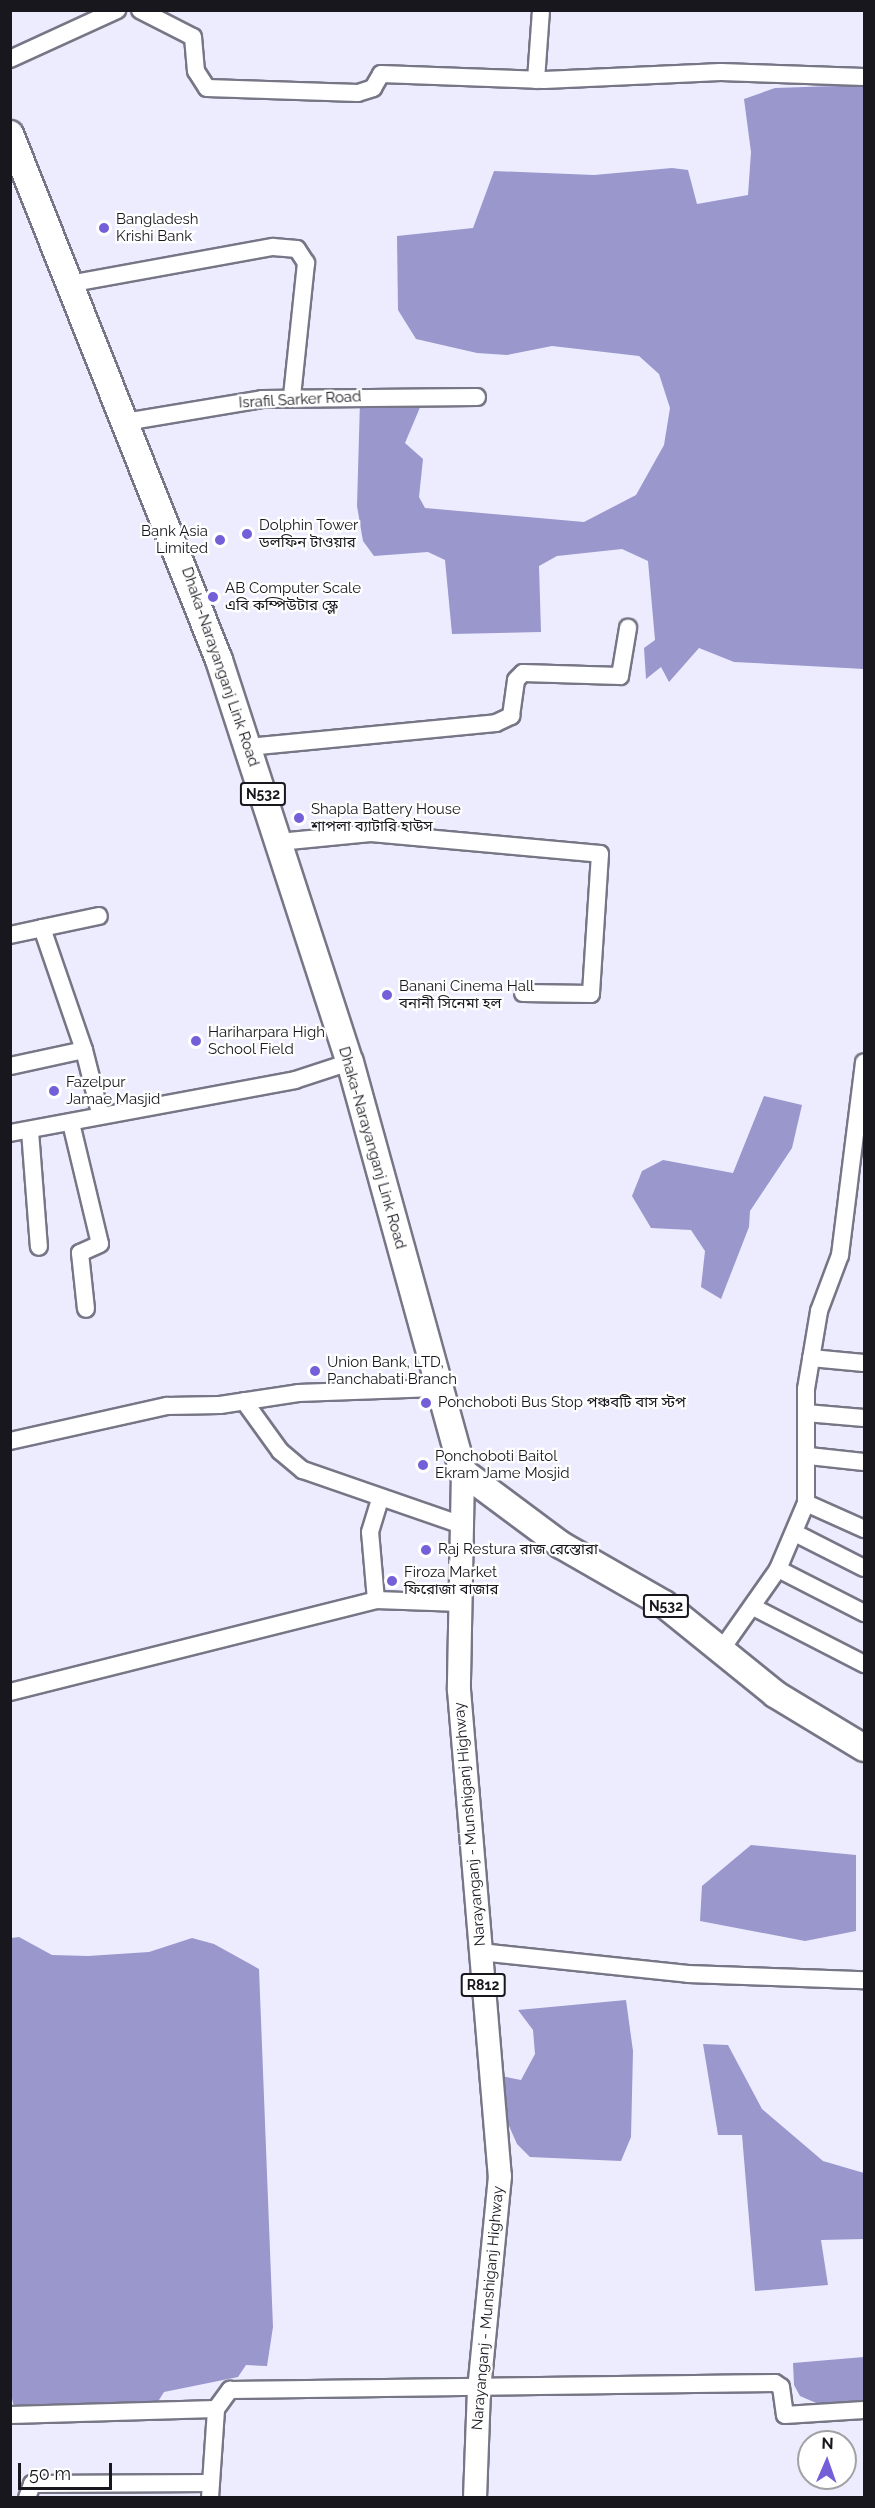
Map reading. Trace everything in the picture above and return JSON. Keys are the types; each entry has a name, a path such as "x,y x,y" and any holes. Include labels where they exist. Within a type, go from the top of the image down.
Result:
{"highway":[{"name":"Dhaka-Narayanganj Link Road","path":"10,134 74,283 125,422 206,623 248,747 350,1062 436,1388 463,1472"},
{"name":"N532","path":"463,1472 561,1545 664,1604 719,1653 864,1748"}],"main road":[{"name":"Narayanganj - Munshiganj Highway","path":"463,1472 465,1527 459,1690 500,2176 479,2389 475,2498"}],"street":[{"path":"10,59 117,10"},
{"path":"140,10 193,37 196,71 207,88 358,93 373,88 381,74 536,80 722,72 864,77"},
{"path":"536,80 541,10"},
{"path":"74,283 273,247 297,249 306,263 292,397"},
{"name":"Israfil Sarker Road","path":"125,422 292,397 477,397"},
{"path":"248,747 327,735 496,723 511,716 516,680 523,674 620,676 628,628"},
{"path":"279,842 371,833 600,854 591,994 523,993"},
{"path":"10,935 99,916"},
{"path":"42,928 84,1050 100,1113"},
{"path":"10,1066 84,1050"},
{"path":"10,1133 71,1123 100,1113 255,1088 350,1062"},
{"path":"719,1653 755,1608 778,1569 806,1503 809,1456 806,1413 811,1358 819,1311 840,1255 864,1062"},
{"path":"71,1123 100,1244 80,1253 86,1309"},
{"path":"30,1131 39,1247"},
{"path":"811,1358 864,1363"},
{"path":"10,1441 151,1408 244,1401 298,1393 436,1388"},
{"path":"244,1401 280,1451 303,1470 465,1527"},
{"path":"806,1413 864,1418"},
{"path":"809,1456 864,1462"},
{"path":"376,1599 370,1532 380,1499"},
{"path":"806,1503 864,1529"},
{"path":"795,1533 864,1568"},
{"path":"778,1569 864,1613"},
{"path":"10,1692 376,1599 461,1603"},
{"path":"755,1608 864,1664"},
{"path":"480,1952 688,1974 864,1980"},
{"path":"27,2498 32,2484 211,2490 216,2409 230,2390 479,2389 775,2383 785,2415 864,2410"},
{"path":"10,2415 216,2409"}],"shaded area":[{"path":"864,85 864,669 734,662 699,648 669,682 661,667 646,679 644,648 655,640 648,561 622,549 557,556 539,566 541,632 452,634 445,560 428,552 374,556 363,541 357,506 360,401 421,405 405,443 423,459 419,497 425,508 584,522 636,495 664,445 670,408 659,374 639,356 552,346 507,355 477,353 416,339 398,310 397,236 473,228 494,171 594,175 672,168 688,170 697,204 748,195 751,152 744,99 775,88"},
{"path":"764,1096 802,1105 792,1148 750,1211 749,1227 721,1299 701,1287 705,1251 691,1230 651,1228 632,1196 642,1171 663,1160 733,1173"},
{"path":"751,1845 856,1855 856,1931 805,1941 700,1921 702,1886"},
{"path":"19,1937 52,1955 88,1956 149,1952 192,1938 214,1944 259,1969 273,2327 267,2366 246,2365 238,2377 164,2392 154,2408 16,2414 11,2395 11,1938"},
{"path":"626,2000 633,2051 631,2137 621,2161 530,2157 517,2144 505,2117 501,2076 521,2080 535,2054 533,2030 518,2010"},
{"path":"703,2044 728,2045 762,2109 823,2161 864,2173 864,2239 821,2240 828,2285 755,2291 742,2135 718,2135"},
{"path":"864,2357 864,2401 823,2406 800,2396 794,2385 793,2363"}],"place":[{"name":"Bangladesh Krishi Bank","path":"104,228"},
{"name":"Dolphin Tower ডলফিন টাওয়ার","path":"247,534"},
{"name":"Bank Asia Limited","path":"220,540"},
{"name":"AB Computer Scale এবি কম্পিউটার স্কেল","path":"213,597"},
{"name":"Shapla Battery House শাপলা ব্যাটারি হাউস","path":"299,818"},
{"name":"Banani Cinema Hall বনানী সিনেমা হল","path":"387,995"},
{"name":"Hariharpara High School Field","path":"196,1041"},
{"name":"Fazelpur Jamae Masjid","path":"54,1091"},
{"name":"Union Bank, LTD, Panchabati Branch","path":"315,1371"},
{"name":"Ponchoboti Bus Stop পঞ্চবটি বাস স্টপ","path":"426,1403"},
{"name":"Ponchoboti Baitol Ekram Jame Mosjid","path":"423,1465"},
{"name":"Raj Restura রাজ রেস্তোরা","path":"426,1550"},
{"name":"Firoza Market ফিরোজা বাজার","path":"392,1581"}]}
